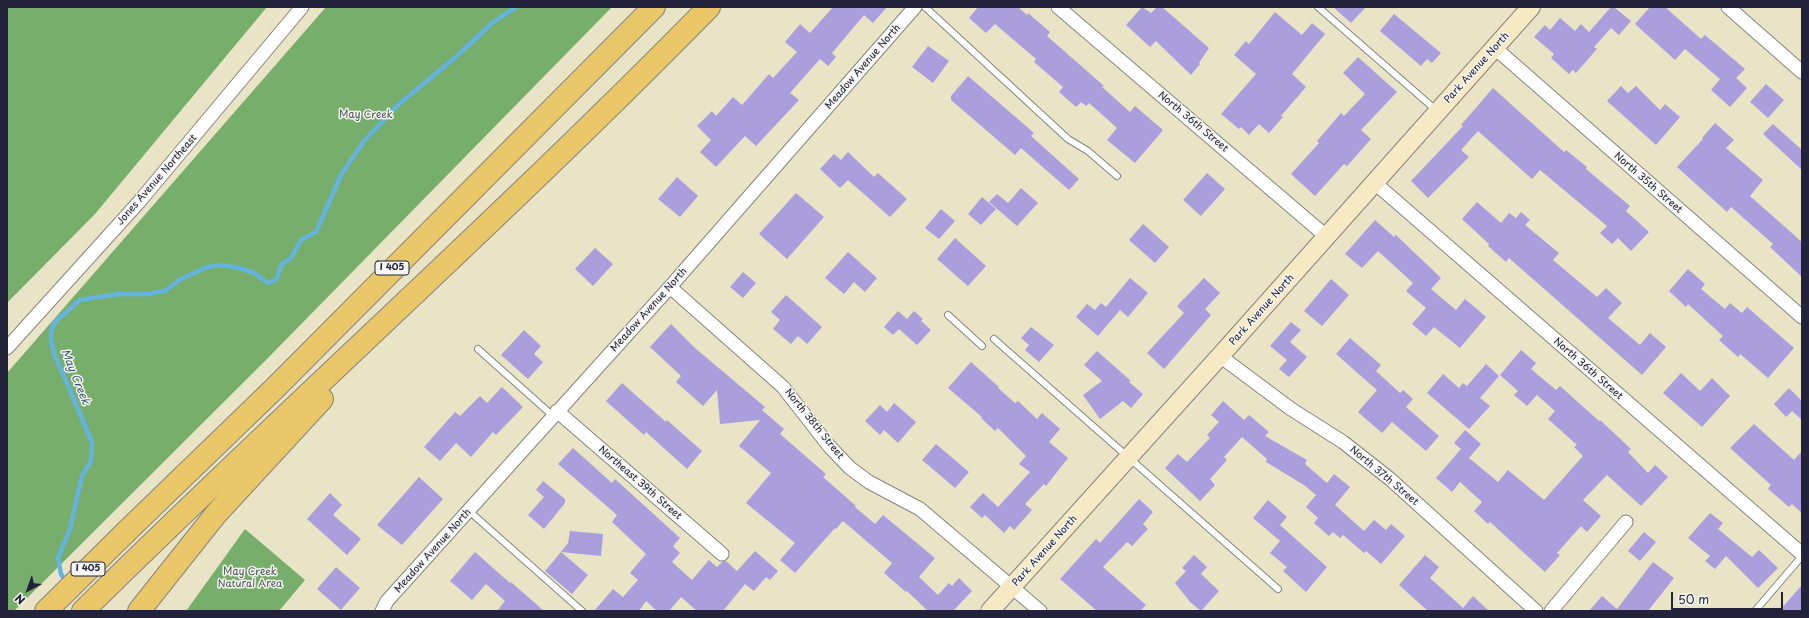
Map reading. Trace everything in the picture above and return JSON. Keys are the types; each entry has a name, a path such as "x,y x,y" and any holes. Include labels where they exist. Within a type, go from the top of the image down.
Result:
{"highway":[{"name":"I 405","path":"46,611 274,389 654,7"},
{"name":"I 405","path":"83,611 147,547 616,102 709,7"},
{"path":"139,611 216,514 324,397 394,312"}],"street":[{"name":"Jones Avenue Northeast","path":"7,348 139,202 302,7"},
{"name":"Meadow Avenue North","path":"382,611 387,601 670,287 915,7"},
{"name":"North 36th Street","path":"1058,7 1327,237"},
{"name":"Park Avenue North","path":"990,611 1327,237 1531,7"},
{"path":"1728,7 1802,72"},
{"name":"North 35th Street","path":"1495,48 1802,317"},
{"name":"North 36th Street","path":"1375,183 1802,555"},
{"name":"North 38th Street","path":"670,287 783,387 829,446 850,468 869,482 920,508 1040,611"},
{"name":"North 37th Street","path":"1220,356 1291,409 1343,442 1390,479 1536,611"},
{"name":"Northeast 39th Street","path":"555,413 722,554"},
{"path":"1551,611 1626,522"}],"lane":[{"path":"925,7 1068,139 1088,151 1117,176"},
{"path":"1318,7 1438,112"},
{"path":"948,315 982,346"},
{"path":"994,339 1278,589"},
{"path":"478,349 555,413"},
{"path":"469,511 582,611"},
{"path":"1755,611 1802,555"}],"green space":[{"path":"7,7 267,7 95,214 7,303"},
{"name":"May Creek","path":"326,7 612,7 265,361 14,611 7,611 7,373"},
{"name":"May Creek Natural Area","path":"245,529 305,580 279,611 186,611"}],"building":[{"path":"833,7 887,7 873,23 864,15 832,53 836,57 828,66 820,59 790,93 799,100 756,146 745,136 716,167 700,152 711,140 697,126 712,111 716,116 733,97 742,105 769,74 773,78 797,52 785,42 800,24 810,33"},
{"path":"978,7 1018,7 1027,15 1028,13 1050,32 1047,36 1104,86 1102,87 1130,112 1135,106 1163,130 1135,163 1107,140 1117,128 1089,103 1086,106 1081,102 1076,107 1059,92 1063,87 1034,62 1036,59 995,24 986,33 969,18"},
{"path":"1142,7 1151,13 1157,7 1162,7 1209,48 1199,63 1200,64 1191,75 1156,41 1150,47 1126,25"},
{"path":"1333,7 1366,7 1351,23"},
{"path":"1611,7 1614,7 1631,21 1619,35 1611,28 1594,47 1597,49 1576,73 1573,70 1569,74 1551,58 1554,54 1534,37 1545,25 1550,30 1560,18 1575,31 1581,24 1589,32"},
{"path":"1650,7 1665,7 1701,39 1705,35 1745,69 1736,78 1747,88 1730,107 1711,90 1720,79 1685,49 1675,60 1635,24"},
{"path":"1275,12 1302,35 1312,23 1325,34 1292,74 1306,87 1281,116 1283,117 1269,133 1259,124 1249,135 1241,127 1239,129 1221,114 1256,74 1234,55 1246,41 1249,44"},
{"path":"1394,14 1441,53 1432,63 1427,59 1421,66 1380,31"},
{"path":"928,46 949,61 933,83 912,67"},
{"path":"1358,57 1397,92 1361,130 1371,139 1347,166 1344,164 1315,196 1291,174 1319,143 1317,141 1341,113 1344,116 1365,94 1343,73"},
{"path":"968,76 1034,133 1031,136 1079,179 1069,190 1021,148 1015,155 951,100 951,96"},
{"path":"1766,84 1784,100 1768,118 1750,102"},
{"path":"1621,86 1628,93 1636,86 1660,110 1665,104 1680,117 1656,145 1607,101"},
{"path":"1493,88 1564,152 1566,150 1587,167 1586,169 1630,206 1626,211 1649,232 1631,251 1618,238 1612,244 1600,233 1607,226 1540,170 1532,179 1478,131 1461,150 1469,157 1428,198 1411,181 1463,126 1461,125"},
{"path":"1715,123 1734,140 1726,148 1763,180 1750,196 1802,242 1802,277 1770,247 1773,244 1731,207 1727,212 1677,167 1703,139 1702,138"},
{"path":"1773,124 1802,150 1802,170 1763,134"},
{"path":"848,152 874,177 878,173 907,199 890,217 848,180 840,188 820,169 834,154 841,160"},
{"path":"1207,173 1225,189 1201,216 1183,200"},
{"path":"677,177 698,196 680,217 658,199"},
{"path":"1021,188 1038,203 1017,226 989,202 997,194 1008,203"},
{"path":"796,193 824,217 787,259 759,234"},
{"path":"982,197 996,209 981,225 968,214"},
{"path":"1477,202 1501,223 1509,213 1516,218 1521,212 1530,220 1525,225 1559,253 1553,260 1597,297 1606,288 1622,303 1608,318 1640,345 1650,333 1666,347 1642,375 1509,258 1506,262 1462,219"},
{"path":"941,209 955,221 939,239 925,228"},
{"path":"1375,220 1394,237 1396,235 1441,278 1431,289 1456,310 1465,299 1486,317 1460,348 1434,327 1426,336 1412,324 1426,308 1406,291 1413,283 1378,251 1362,268 1345,254"},
{"path":"1143,224 1169,247 1155,263 1129,240"},
{"path":"955,238 986,266 968,286 937,259"},
{"path":"595,248 613,264 593,286 575,269"},
{"path":"848,252 877,278 865,292 854,282 844,294 825,278"},
{"path":"1688,269 1705,284 1701,289 1725,309 1730,303 1742,313 1747,307 1794,348 1768,378 1740,354 1738,357 1719,340 1723,336 1688,304 1686,307 1669,291"},
{"path":"743,272 756,283 743,298 730,287"},
{"path":"1130,278 1148,293 1128,317 1120,310 1098,336 1076,317 1087,304 1095,310 1101,303 1106,307"},
{"path":"1204,278 1220,293 1205,309 1211,315 1164,369 1147,353 1184,313 1177,306"},
{"path":"1331,279 1349,295 1322,326 1304,311"},
{"path":"786,295 822,327 807,344 798,336 791,344 773,329 780,320 771,312"},
{"path":"898,311 907,319 914,311 923,319 921,321 931,330 917,345 899,329 893,335 884,327"},
{"path":"1291,322 1301,330 1290,342 1307,357 1289,377 1279,369 1287,360 1270,346"},
{"path":"671,324 695,348 765,407 762,410 784,429 780,434 826,474 823,477 856,506 855,507 875,524 883,515 935,558 919,577 938,595 949,583 952,586 959,578 972,591 953,611 928,611 907,591 906,592 884,573 892,563 843,521 795,573 780,560 795,543 746,503 771,473 739,446 760,420 720,424 717,390 703,406 676,382 681,376 650,347"},
{"path":"1031,327 1054,345 1039,362 1025,350 1029,345 1021,338"},
{"path":"524,330 541,346 534,354 543,362 528,379 501,355"},
{"path":"1350,338 1381,365 1376,371 1400,393 1403,390 1413,399 1406,407 1439,436 1426,451 1392,422 1382,433 1358,412 1377,390 1336,354"},
{"path":"1521,350 1536,363 1531,369 1556,390 1560,386 1599,421 1600,420 1631,449 1628,452 1648,473 1655,465 1668,477 1641,506 1607,475 1583,500 1601,516 1587,532 1581,526 1557,553 1560,555 1545,572 1490,522 1488,524 1474,511 1482,502 1460,482 1452,492 1436,478 1461,449 1454,443 1465,430 1481,444 1469,458 1498,482 1508,470 1544,500 1583,456 1574,447 1577,445 1548,419 1555,411 1537,395 1527,406 1514,395 1518,391 1500,375"},
{"path":"1097,351 1131,381 1129,382 1143,394 1131,408 1123,401 1100,419 1083,395 1102,381 1084,365"},
{"path":"971,362 1015,403 1018,401 1037,419 1042,413 1060,429 1049,442 1068,458 1046,486 1044,484 1025,504 1032,510 1014,530 1010,526 1004,533 985,515 982,518 970,507 983,493 998,507 1030,472 1019,464 1026,456 998,428 995,431 981,418 982,417 948,388"},
{"path":"1486,364 1499,376 1480,398 1490,406 1469,429 1427,393 1443,374 1459,388 1463,383 1467,386"},
{"path":"1681,373 1700,391 1712,378 1730,396 1702,427 1663,393"},
{"path":"622,383 666,422 667,420 702,451 687,469 646,432 644,435 606,401"},
{"path":"502,387 523,407 496,435 493,432 471,457 456,443 440,461 424,447 455,412 460,416 480,396 487,403"},
{"path":"1789,388 1802,401 1802,420 1792,411 1786,417 1774,404"},
{"path":"1223,401 1244,420 1249,415 1269,432 1265,436 1307,460 1305,464 1327,483 1334,474 1350,487 1335,505 1364,531 1374,520 1386,530 1391,524 1405,536 1381,564 1366,551 1364,553 1343,535 1340,538 1333,532 1329,536 1314,523 1318,518 1306,507 1316,495 1304,485 1266,462 1267,459 1242,437 1224,457 1227,460 1210,479 1215,485 1200,501 1165,468 1178,454 1187,462 1210,438 1207,435 1219,422 1211,415"},
{"path":"894,403 916,422 898,443 884,430 880,435 865,421 880,405 887,412"},
{"path":"1754,424 1794,460 1802,451 1802,513 1792,504 1789,507 1768,489 1771,485 1730,448"},
{"path":"936,444 969,472 955,488 922,460"},
{"path":"573,448 612,483 615,479 680,538 673,546 680,553 672,562 692,580 709,560 717,567 722,562 726,561 737,571 755,551 778,571 770,580 766,577 754,591 745,584 723,611 697,611 681,597 669,611 657,611 646,601 639,611 594,611 613,589 623,597 638,580 630,573 646,554 612,522 617,515 558,464"},
{"path":"419,477 443,499 402,545 377,525"},
{"path":"543,481 565,499 565,503 544,529 528,515 544,497 536,490"},
{"path":"330,493 342,505 333,515 361,539 347,555 307,519"},
{"path":"1139,499 1153,512 1143,524 1148,529 1132,546 1127,542 1103,567 1146,605 1140,611 1097,611 1060,579 1096,539 1100,543"},
{"path":"1268,500 1287,517 1280,525 1327,567 1306,592 1283,571 1287,567 1270,553 1280,541 1253,518"},
{"path":"1710,513 1723,523 1718,529 1752,557 1759,550 1778,568 1758,588 1726,556 1715,569 1705,561 1710,556 1688,538"},
{"path":"570,531 603,534 601,556 561,552 568,543"},
{"path":"1644,532 1656,542 1640,561 1628,551"},
{"path":"475,552 544,611 497,611 505,601 486,584 472,600 450,581"},
{"path":"561,552 588,575 572,594 545,571"},
{"path":"1194,555 1207,567 1201,574 1219,591 1201,611 1190,602 1175,583 1186,571 1182,568"},
{"path":"1425,555 1439,567 1430,578 1463,608 1473,596 1489,611 1428,611 1399,585"},
{"path":"1653,562 1674,578 1648,611 1589,611 1602,596 1617,609"},
{"path":"336,567 360,588 341,610 317,589"},
{"path":"1802,585 1802,611 1779,611"}],"waterway":[{"name":"May Creek","path":"66,582 61,574 58,558 70,529 82,476 91,461 92,442 54,353 51,340 51,331 55,322 80,300 118,294 148,294 165,291 179,280 207,267 223,265 239,268 254,273 268,283 276,280 282,264 291,258 301,240 316,232 341,175 364,141 399,104 457,56 492,23 516,7"}]}
